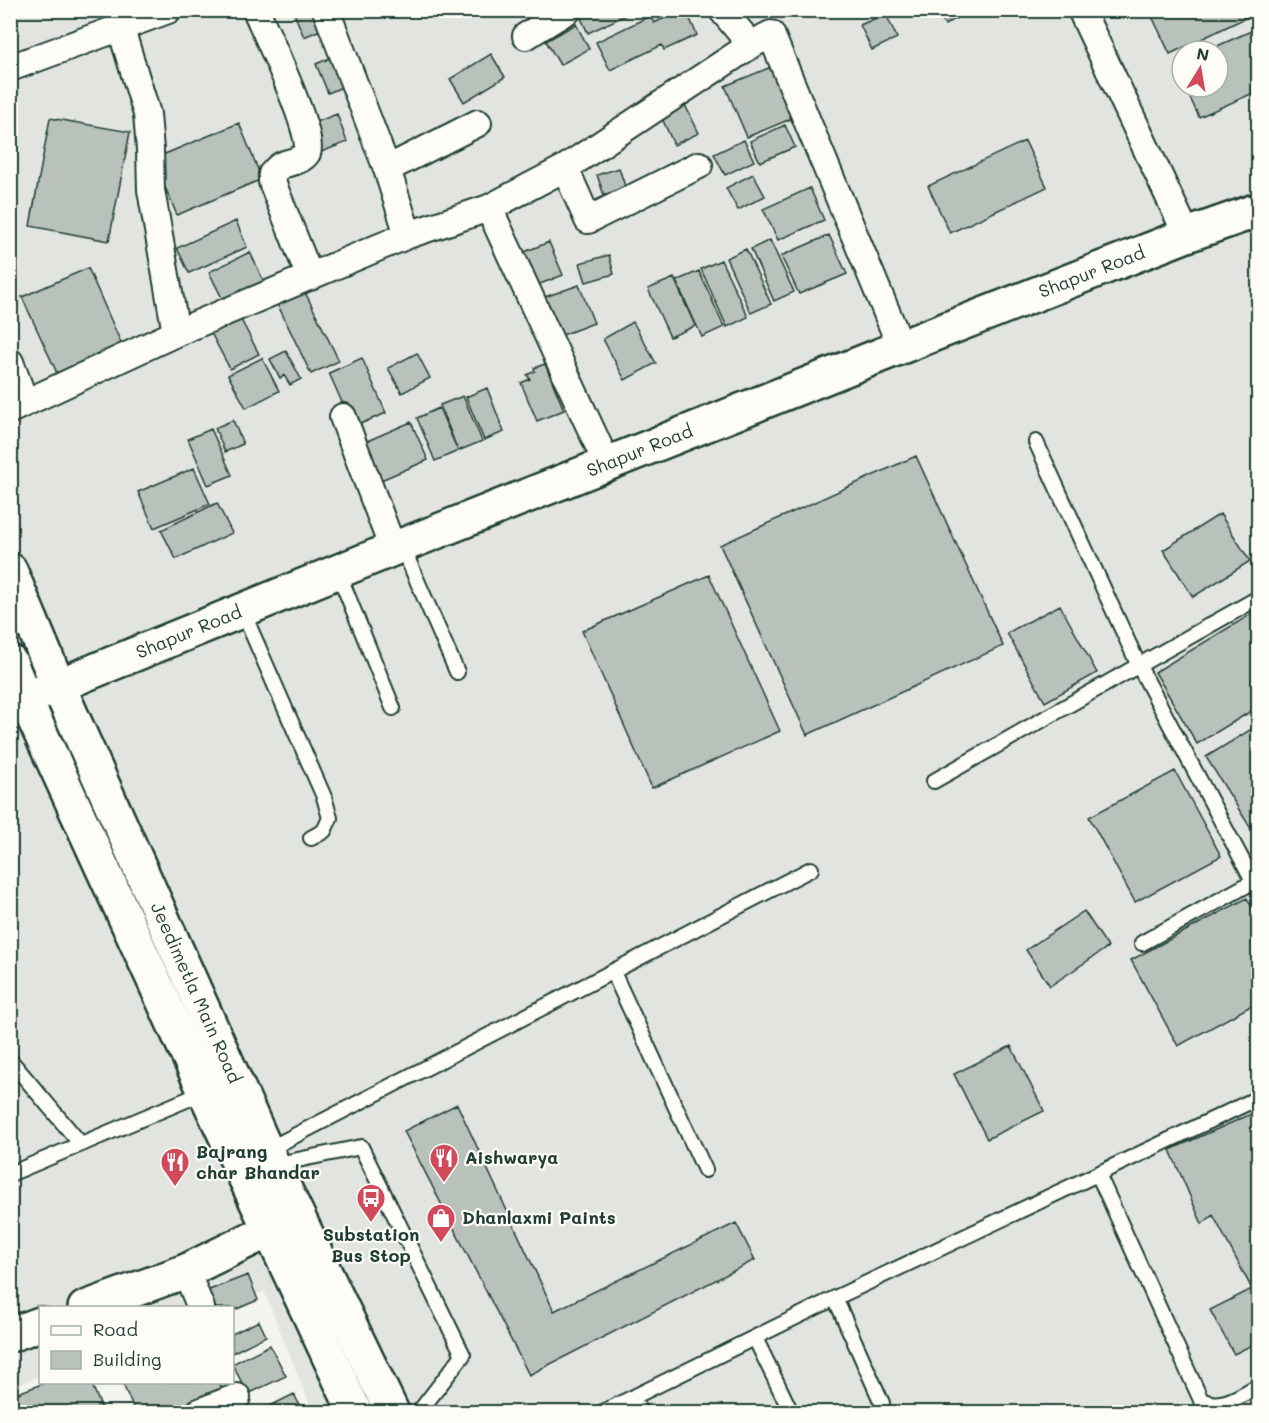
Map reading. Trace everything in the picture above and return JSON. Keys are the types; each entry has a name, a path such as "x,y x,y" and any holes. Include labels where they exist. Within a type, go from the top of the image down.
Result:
{"main road":[{"name":"Shapur Road","path":"25,699 901,347 1187,235 1258,210"},
{"name":"Jeedimetla Main Road","path":"10,570 58,685 270,1158 284,1223 356,1413"},
{"name":"Jeedimetla Main Road","path":"10,662 205,1092 284,1223 392,1413"},
{"path":"91,1306 186,1270 284,1223"},
{"path":"10,1335 39,1324"}],"street":[{"path":"10,68 168,10"},
{"path":"256,10 299,111 309,145 308,152 303,157 279,166 272,174 273,182 310,277"},
{"path":"326,10 387,170 408,235"},
{"path":"526,36 568,10"},
{"path":"722,10 751,45"},
{"path":"1081,10 1187,235"},
{"path":"121,29 147,114 151,190 176,333"},
{"path":"10,362 18,407 176,333 408,235 489,208 565,168 771,34 901,347"},
{"path":"387,170 478,123"},
{"path":"565,168 588,220 699,165"},
{"path":"489,208 607,464"},
{"path":"343,417 398,548"},
{"path":"186,1270 200,1306"},
{"path":"199,1413 237,1397"}],"lane":[{"path":"1036,442 1139,666 1257,883 1142,943"},
{"path":"398,548 457,672"},
{"path":"338,572 393,708"},
{"path":"934,781 1258,598"},
{"path":"242,610 312,766 327,807 330,818 324,831 311,838"},
{"path":"270,1158 613,972 811,869"},
{"path":"613,972 705,1170"},
{"path":"10,1060 80,1143"},
{"path":"10,1174 205,1092"},
{"path":"603,1413 835,1298 1258,1098"},
{"path":"270,1158 361,1147 463,1355 419,1413"},
{"path":"1098,1174 1201,1400 1211,1405 1222,1404 1258,1386"},
{"path":"835,1298 882,1403"},
{"path":"755,1338 791,1413"},
{"path":"633,1398 640,1413"}],"shaded area":[{"path":"11,11 1258,11 1258,1412 313,1412 264,1291 223,1306 39,1306 39,1376 11,1388"}],"building":[{"path":"319,10 327,27 304,37 293,11"},
{"path":"591,10 626,10 628,14 588,33 580,16"},
{"path":"686,10 697,35 664,50 662,45 610,70 596,42 650,16 654,23"},
{"path":"937,10 971,10 945,25"},
{"path":"1149,10 1258,10 1201,39 1170,39 1170,54"},
{"path":"886,14 897,38 872,50 860,25"},
{"path":"576,24 589,49 560,65 546,41"},
{"path":"1258,28 1258,91 1199,117 1191,99 1230,99 1230,40"},
{"path":"491,54 505,77 464,102 450,79"},
{"path":"335,56 347,85 328,93 316,64"},
{"path":"771,67 793,118 747,137 725,86"},
{"path":"685,105 699,133 674,145 661,116"},
{"path":"337,114 347,142 316,154 306,126"},
{"path":"50,118 130,132 109,241 30,226"},
{"path":"239,123 262,179 177,215 153,159"},
{"path":"785,125 795,147 760,162 750,141"},
{"path":"744,140 754,161 725,175 714,154"},
{"path":"1025,141 1047,187 950,233 928,186"},
{"path":"619,168 626,189 604,195 597,175"},
{"path":"753,174 765,196 738,210 726,188"},
{"path":"810,188 824,220 778,240 763,209"},
{"path":"236,221 247,247 189,273 177,248"},
{"path":"829,235 847,274 799,294 781,256"},
{"path":"770,240 794,292 774,301 751,249"},
{"path":"549,242 563,275 535,286 522,253"},
{"path":"746,249 771,304 751,313 726,258"},
{"path":"250,252 265,284 225,304 209,272"},
{"path":"609,255 614,274 586,282 580,263"},
{"path":"721,260 748,317 727,327 701,269"},
{"path":"88,268 122,345 57,373 22,297"},
{"path":"699,271 724,327 702,337 676,281"},
{"path":"674,278 695,326 670,337 648,289"},
{"path":"579,285 594,323 557,337 542,298"},
{"path":"302,286 339,361 311,374 275,299"},
{"path":"240,318 259,354 230,369 211,333"},
{"path":"633,322 656,363 625,380 603,339"},
{"path":"286,351 301,379 290,385 284,375 280,378 270,359"},
{"path":"417,353 430,378 402,393 388,368"},
{"path":"262,358 279,391 246,408 228,375"},
{"path":"362,358 386,413 353,427 329,373"},
{"path":"545,364 564,410 537,421 521,383 530,379 527,375 535,371 534,368"},
{"path":"487,388 504,432 484,440 466,397"},
{"path":"463,396 482,441 458,451 440,405"},
{"path":"439,408 458,451 435,461 417,418"},
{"path":"233,420 243,444 225,452 215,428"},
{"path":"411,422 428,460 374,483 358,445"},
{"path":"211,429 232,475 208,485 188,439"},
{"path":"916,456 1003,646 807,735 720,545"},
{"path":"194,468 210,504 154,528 138,492"},
{"path":"217,503 232,533 176,559 161,530"},
{"path":"1220,514 1250,561 1193,597 1163,550"},
{"path":"709,575 780,731 652,788 582,631"},
{"path":"1060,605 1097,673 1045,702 1007,633"},
{"path":"1258,610 1258,707 1197,744 1155,672"},
{"path":"1258,725 1258,840 1206,757"},
{"path":"1175,771 1221,856 1135,902 1089,817"},
{"path":"1247,898 1258,919 1258,1002 1178,1046 1131,960"},
{"path":"1084,911 1108,947 1050,986 1026,950"},
{"path":"1011,1046 1044,1111 987,1139 954,1074"},
{"path":"457,1104 554,1311 736,1223 755,1260 529,1375 404,1131"},
{"path":"1258,1111 1258,1342 1234,1354 1210,1310 1252,1289 1213,1215 1202,1224 1170,1150"},
{"path":"248,1275 258,1300 234,1310 234,1306 209,1306 204,1292"},
{"path":"259,1321 266,1336 234,1352 234,1333"},
{"path":"270,1345 286,1376 248,1394 234,1368 234,1363"},
{"path":"42,1384 92,1384 103,1412 10,1412 10,1396"},
{"path":"123,1384 220,1384 224,1393 176,1412 135,1412"},
{"path":"294,1394 303,1412 258,1412"}],"place":[{"name":"Aishwarya","path":"444,1184"},
{"name":"Bajrang char Bhandar","path":"175,1188"},
{"name":"Substation Bus Stop","path":"371,1224"},
{"name":"Dhanlaxmi Paints","path":"441,1244"}]}
